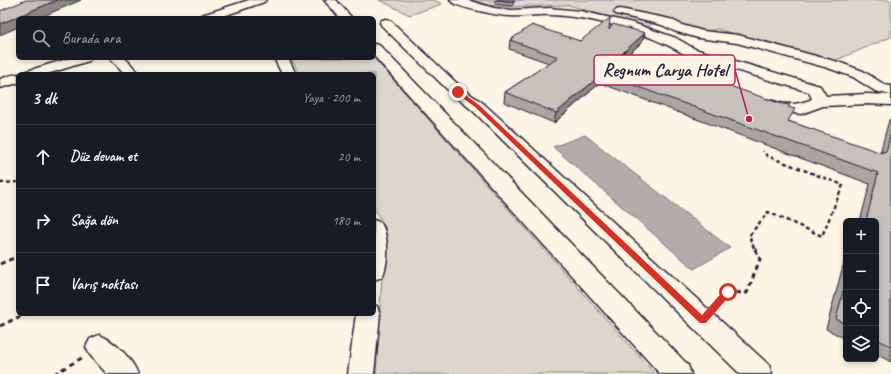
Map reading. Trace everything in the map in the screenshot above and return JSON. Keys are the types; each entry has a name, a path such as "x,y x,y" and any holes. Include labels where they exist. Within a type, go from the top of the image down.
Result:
{"street":[{"path":"212,16 260,0"},
{"path":"330,0 344,16"},
{"path":"456,0 494,11 511,13 550,11 580,15 633,27 671,41 690,52 814,89 820,101"},
{"path":"520,1 628,13 666,22 704,27 825,50 831,65"},
{"path":"237,8 250,15"},
{"path":"666,22 678,28 702,35 713,35 738,39 831,65 858,74 880,88 891,91"},
{"path":"386,23 458,92 477,106 759,374"},
{"path":"376,50 678,374"},
{"path":"690,52 696,71 708,83 777,107 801,109 820,101 867,99 891,100"},
{"path":"38,72 78,60"},
{"path":"119,60 131,72"},
{"path":"282,60 288,72"},
{"path":"0,84 16,79"},
{"path":"361,374 368,316"},
{"path":"99,348 125,374"}],"path":[{"path":"703,320 728,292 747,293 760,259 753,246 750,236 768,212 822,236 843,185 767,156 763,151"},
{"path":"0,183 16,182"},
{"path":"0,264 16,257"},
{"path":"0,326 21,316"},
{"path":"54,374 99,348"}],"shaded area":[{"path":"379,0 434,0 442,4 410,15"},
{"path":"470,0 891,0 891,37 834,61 717,29 697,34 654,22 647,28 568,5 509,7 476,4"},
{"path":"292,60 376,60 655,374 376,374 385,227 376,211 376,72 299,72"},
{"path":"585,135 730,248 694,269 553,147"}],"building":[{"path":"26,0 57,0 0,24 0,11"},
{"path":"497,0 514,0 513,2"},
{"path":"610,18 609,30 613,24 645,33 614,61 682,85 690,76 698,78 701,76 782,104 790,105 788,107 795,109 788,121 882,153 882,151 886,152 891,132 891,346 879,340 879,218 867,218 878,173 602,74 556,113 505,92 558,57 510,40 532,25 580,41"},
{"path":"843,292 843,322 836,319"}],"place":[{"name":"Regnum Carya Hotel","path":"749,119"}],"route":[{"path":"458,92 477,106 703,320 728,292"}]}
